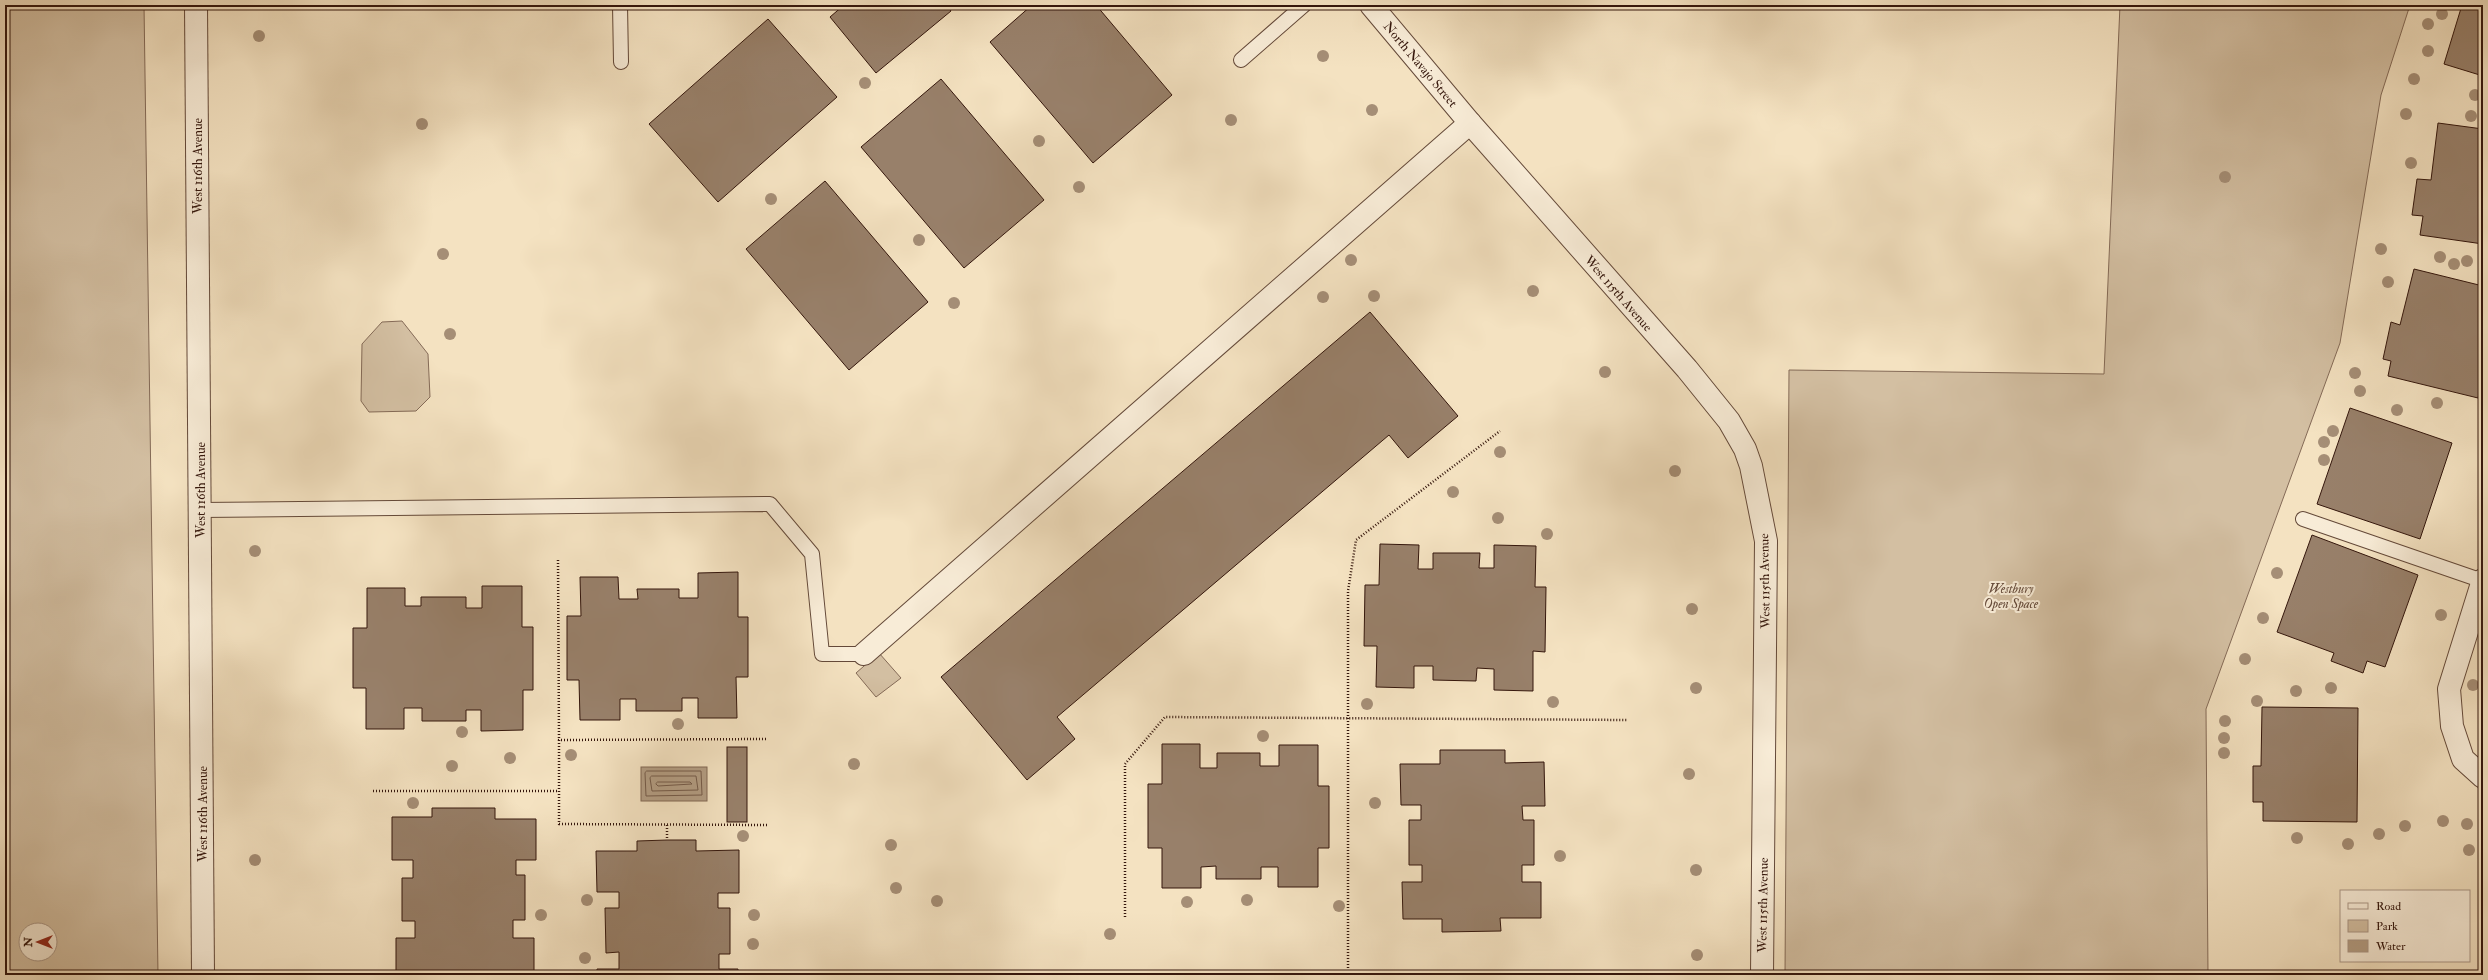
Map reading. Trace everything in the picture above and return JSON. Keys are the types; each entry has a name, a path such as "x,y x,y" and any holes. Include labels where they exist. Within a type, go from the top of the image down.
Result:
{"street":[{"name":"West 116th Avenue","path":"196,5 203,975"},
{"name":"North Navajo Street","path":"1371,5 1470,124"},
{"path":"864,654 1470,124"},
{"name":"West 115th Avenue","path":"1470,124 1692,375 1729,421 1751,466 1766,541 1762,975"},
{"path":"2483,580 2449,689 2452,726 2463,759 2483,777"}],"lane":[{"path":"620,5 621,62"},
{"path":"1241,60 1304,5"},
{"path":"200,510 770,504 812,554 822,654 864,654"},
{"path":"2303,519 2483,580"}],"path":[{"path":"1348,974 1348,591 1356,540 1500,430"},
{"path":"558,560 559,824 767,825"},
{"path":"1125,917 1125,764 1165,717 1627,720"},
{"path":"559,740 766,739"},
{"path":"373,791 559,791"},
{"path":"667,825 667,840"}],"green space":[{"path":"5,5 144,5 158,975 5,975"},
{"name":"Westbury Open Space","path":"2120,5 2410,5 2381,95 2340,343 2206,709 2208,975 1785,975 1789,370 2104,374"},
{"path":"402,321 428,354 430,397 416,411 369,412 361,401 362,344 382,322"},
{"path":"879,653 901,678 876,697 856,673"}],"water":[{"path":"641,767 707,767 707,801 641,801"}],"building":[{"path":"844,5 947,5 951,11 876,73 830,17"},
{"path":"1032,5 1096,5 1172,95 1093,163 990,42"},
{"path":"2462,5 2483,5 2483,76 2444,64"},
{"path":"768,19 837,97 718,202 649,124"},
{"path":"941,79 1044,200 964,268 861,147"},
{"path":"2438,123 2483,129 2483,244 2420,235 2423,216 2412,215 2417,179 2431,180"},
{"path":"825,181 928,302 849,370 746,249"},
{"path":"2414,269 2483,286 2483,376 2478,398 2388,376 2391,361 2383,359 2391,322 2400,325"},
{"path":"1370,312 1458,416 1408,458 1389,435 1057,717 1075,739 1027,780 941,677"},
{"path":"2350,408 2452,443 2420,539 2317,504"},
{"path":"2312,535 2418,575 2385,667 2367,661 2363,673 2331,661 2334,653 2277,632"},
{"path":"1380,544 1419,545 1418,569 1433,569 1433,553 1480,553 1479,568 1494,568 1494,545 1536,546 1535,587 1546,587 1545,652 1533,651 1533,691 1494,690 1494,669 1477,668 1476,681 1433,680 1433,666 1414,666 1414,688 1376,687 1377,646 1364,646 1365,585 1379,585"},
{"path":"738,572 738,617 748,617 748,677 736,677 737,718 698,718 698,698 682,698 682,711 636,711 636,699 620,699 620,720 580,720 579,680 567,680 567,616 581,616 580,577 618,577 619,599 638,599 637,589 679,589 679,598 698,598 698,573"},
{"path":"482,586 522,586 522,627 533,627 533,690 523,690 523,730 481,731 481,710 466,710 466,721 422,721 422,708 404,708 404,729 366,729 366,688 353,688 353,628 367,628 367,588 405,588 405,606 421,606 421,597 466,597 466,608 482,608"},
{"path":"2262,707 2358,708 2357,822 2263,821 2263,802 2253,802 2253,766 2261,766"},
{"path":"1162,744 1200,744 1200,768 1217,768 1217,753 1260,753 1260,766 1279,766 1279,745 1318,745 1318,786 1329,786 1329,848 1318,848 1318,887 1278,887 1278,867 1261,867 1261,879 1216,879 1216,866 1201,867 1201,888 1162,888 1162,848 1148,848 1148,784 1162,784"},
{"path":"727,747 747,747 747,822 727,822"},
{"path":"1440,750 1505,750 1505,763 1544,762 1545,806 1522,806 1523,820 1534,820 1534,865 1522,865 1522,882 1541,882 1541,918 1500,918 1501,931 1442,932 1442,919 1403,919 1402,882 1422,882 1422,865 1409,865 1409,820 1421,820 1421,805 1401,805 1400,764 1440,764"},
{"path":"432,808 495,808 495,819 536,819 536,860 516,860 516,875 525,875 525,920 513,920 513,938 534,938 534,973 396,975 396,938 415,938 415,921 402,921 402,878 413,878 413,860 392,860 392,817 432,817"},
{"path":"696,840 696,851 739,850 739,893 718,893 718,908 730,908 730,954 719,954 719,969 738,969 738,975 597,975 597,969 619,969 619,952 606,953 605,908 619,908 619,892 597,892 596,851 637,851 637,841"}]}
